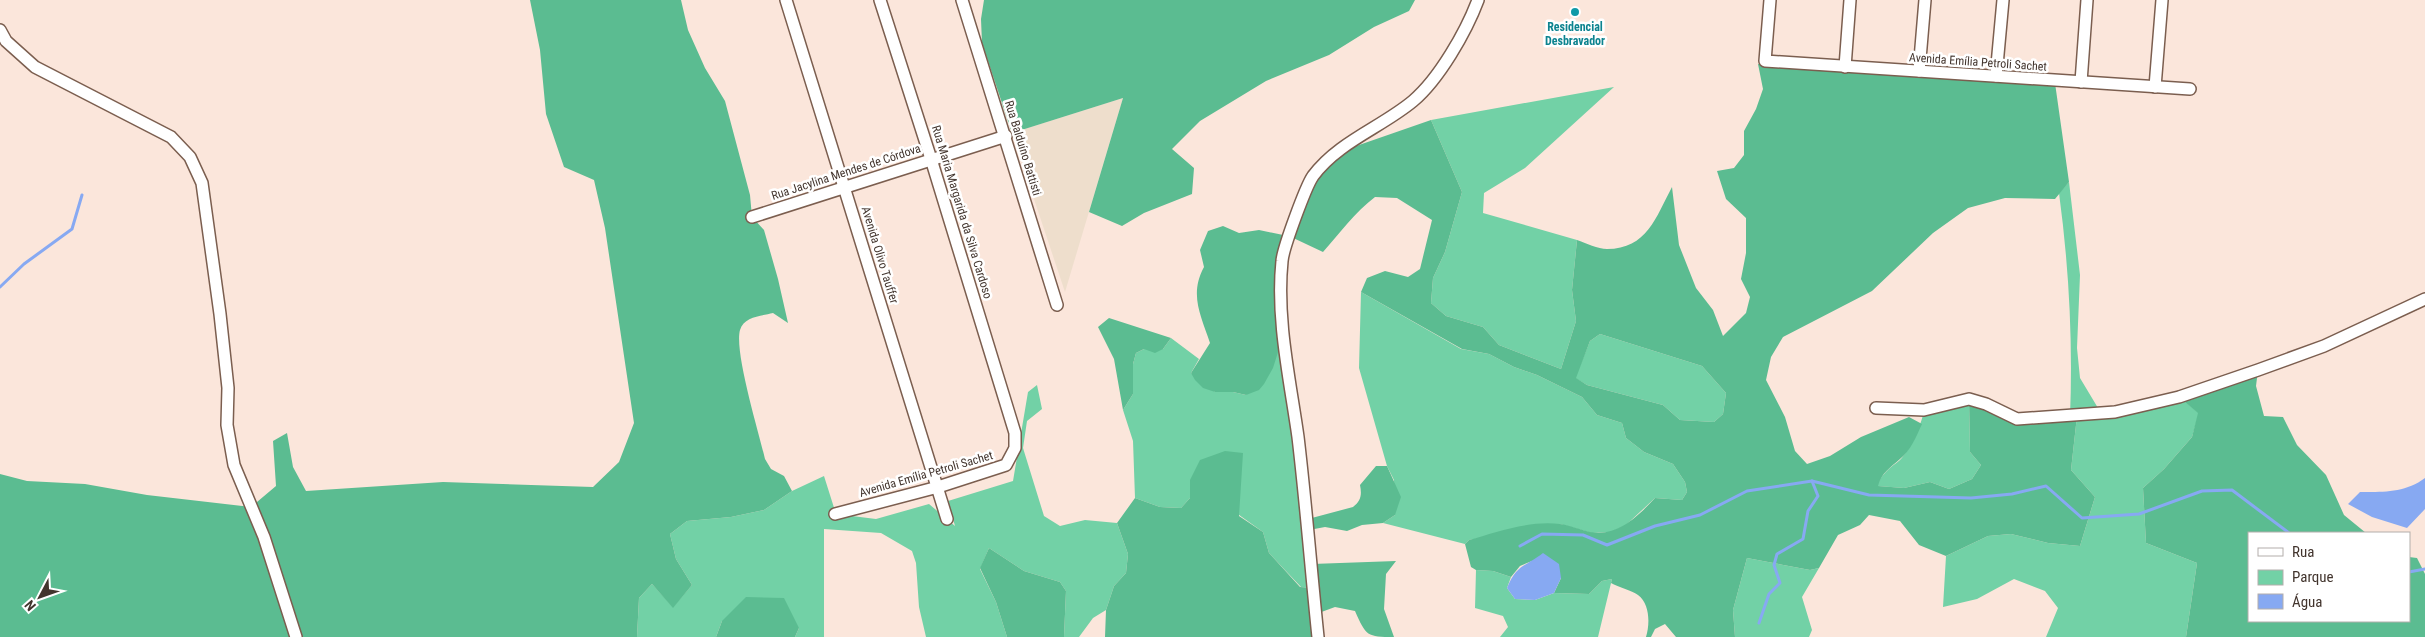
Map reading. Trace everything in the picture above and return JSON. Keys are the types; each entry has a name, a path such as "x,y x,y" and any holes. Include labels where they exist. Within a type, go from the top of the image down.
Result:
{"street":[{"name":"Avenida Olivo Tauffer","path":"786,0 947,519"},
{"name":"Rua Maria Margarida da Silva Cardoso","path":"880,0 932,159 1015,433 1015,448"},
{"name":"Rua Balduíno Battisti","path":"962,0 1058,305"},
{"path":"1318,637 1308,519 1284,332 1281,294 1282,259 1312,176 1336,154 1414,100 1446,61 1472,17 1478,0"},
{"name":"Avenida Emília Petroli Sachet","path":"1770,0 1765,61 2190,89"},
{"path":"1845,67 1850,0"},
{"path":"1919,71 1925,0"},
{"path":"1996,76 2003,0"},
{"path":"2080,82 2087,0"},
{"path":"2155,87 2162,0"},
{"path":"0,30 6,41 35,68 171,137 190,158 202,183 220,314 228,388 227,425 234,465 264,537 296,637"},
{"name":"Rua Jacylina Mendes de Córdova","path":"752,217 844,186 1006,136"},
{"path":"1876,408 1924,410 1969,399 1986,404 2017,419 2115,412 2179,397 2324,346 2425,299"},
{"name":"Avenida Emília Petroli Sachet","path":"835,514 938,487 1006,465 1015,448"}],"shaded area":[{"path":"1123,98 1065,292 1012,133"}],"green space":[{"path":"530,0 681,0 688,30 705,68 725,101 750,195 752,217 764,230 788,323 773,313 754,317 742,325 739,341 744,374 765,459 771,469 784,476 792,491 764,510 731,517 687,521 670,534 676,559 692,585 673,608 652,584 639,598 637,637 0,637 0,474 27,481 85,484 147,495 251,507 276,486 273,441 287,433 293,467 306,491 443,482 593,487 619,462 634,423 605,228 594,180 564,167 546,114 540,50"},
{"path":"984,0 1415,0 1409,11 1374,27 1329,55 1266,81 1200,121 1172,149 1194,168 1192,194 1144,213 1122,226 1089,212 1123,98 1012,133 982,43 981,19"},
{"path":"1758,64 2055,83 2069,182 2055,199 2005,198 1968,208 1933,233 1872,291 1783,337 1771,357 1766,380 1785,417 1795,451 1807,464 1830,456 1861,437 1909,417 1922,424 1910,447 1884,474 1878,486 1904,488 1930,482 1949,489 1972,479 1981,465 1970,452 1969,399 2017,419 2077,416 2071,470 2095,497 2080,546 2048,543 2011,534 1988,536 1946,556 1919,545 1900,521 1869,515 1860,525 1838,535 1819,568 1810,570 1747,558 1733,610 1735,637 1676,637 1665,624 1655,629 1651,637 1646,637 1648,614 1645,604 1636,594 1611,583 1612,579 1602,581 1589,594 1554,593 1561,578 1532,561 1520,566 1511,577 1493,571 1476,570 1471,567 1465,544 1469,540 1526,525 1549,523 1590,532 1610,531 1627,524 1655,498 1682,500 1687,492 1685,482 1673,464 1644,452 1626,438 1622,423 1597,415 1582,397 1489,354 1462,349 1361,292 1367,278 1385,271 1408,277 1420,269 1432,220 1397,198 1375,197 1354,216 1323,252 1289,236 1282,259 1284,333 1273,368 1259,390 1246,395 1233,392 1215,392 1203,388 1191,373 1210,343 1200,314 1197,296 1197,287 1204,267 1200,250 1208,231 1223,226 1239,233 1259,230 1288,236 1313,176 1336,153 1431,120 1462,192 1445,252 1433,278 1431,303 1446,316 1483,327 1499,345 1561,369 1576,321 1572,290 1577,240 1603,249 1621,248 1632,244 1641,237 1655,220 1672,187 1679,245 1696,288 1713,310 1723,336 1746,313 1750,297 1741,279 1746,253 1746,218 1726,199 1717,171 1734,168 1744,155 1744,131 1756,109 1763,89","holes":["1600,334 1702,366 1726,393 1723,414 1714,422 1680,420 1663,405 1587,385 1576,378 1590,341"]},
{"path":"1614,87 1525,168 1484,193 1483,213 1577,240 1572,290 1576,321 1561,369 1499,345 1483,327 1446,316 1431,303 1433,278 1445,252 1462,192 1431,120"},
{"path":"2069,182 2080,275 2077,348 2080,378 2101,413 2179,397 2199,413 2192,437 2164,469 2143,488 2146,543 2197,563 2186,637 2046,637 2058,608 2045,591 2014,579 1977,599 1943,607 1946,556 1988,536 2011,534 2048,543 2080,546 2095,497 2071,470 2077,416 2070,417 2069,305 2059,193"},
{"path":"1361,292 1461,349 1489,354 1582,397 1597,415 1622,423 1626,438 1644,452 1673,464 1685,482 1687,492 1682,500 1655,498 1626,525 1611,532 1592,533 1560,524 1469,540 1465,544 1383,523 1395,515 1394,480 1387,466 1359,368"},
{"path":"1109,318 1171,338 1163,349 1155,353 1144,349 1136,353 1133,364 1133,394 1123,410 1114,359 1098,327"},
{"path":"1284,333 1314,588 1301,587 1269,553 1263,532 1190,480 1190,498 1181,508 1160,507 1135,498 1133,441 1123,410 1133,394 1133,364 1136,353 1144,349 1163,349 1171,338 1199,359 1191,373 1215,392 1233,392 1246,395"},
{"path":"1600,334 1702,366 1726,393 1723,414 1714,422 1680,420 1663,405 1587,385 1575,378 1590,341"},
{"path":"2258,370 2256,386 2264,416 2283,417 2297,445 2326,475 2344,515 2365,532 2248,532 2248,622 2410,622 2410,557 2417,558 2425,574 2425,637 2186,637 2197,563 2146,543 2143,488 2164,469 2192,437 2198,413 2179,397"},
{"path":"1037,385 1042,409 1027,421 1023,448 1044,516 1060,526 1085,520 1117,523 1128,554 1126,573 1114,586 1106,610 1093,618 1079,637 1064,637 1066,591 1060,582 1024,571 989,548 980,569 996,602 1007,637 926,637 919,607 916,563 912,551 881,533 824,529 824,637 795,637 799,628 722,621 716,637 637,637 639,598 652,584 673,607 692,585 676,559 670,534 687,521 731,517 764,510 792,491 824,476 836,514 876,519 929,504 955,526 948,501 1013,481 1028,392"},
{"path":"1969,399 1970,452 1981,465 1972,479 1949,489 1930,482 1904,488 1877,486 1884,474 1908,450 1924,410"},
{"path":"1225,451 1243,453 1239,516 1263,532 1269,553 1300,587 1314,588 1312,564 1396,561 1386,574 1384,609 1394,637 1368,633 1362,626 1355,611 1335,607 1316,614 1318,637 1105,637 1106,610 1114,586 1126,573 1128,554 1117,523 1135,498 1160,507 1181,508 1190,498 1190,480 1200,460"},
{"path":"1376,466 1387,466 1401,497 1395,515 1383,523 1362,525 1347,531 1325,527 1309,530 1308,519 1356,505 1360,498 1360,485"},
{"path":"989,548 1024,571 1060,582 1066,591 1064,637 1007,637 996,602 980,568"},
{"path":"1747,558 1810,570 1819,568 1802,597 1812,630 1809,637 1735,637 1733,610"},
{"path":"1476,570 1493,571 1511,577 1507,588 1515,599 1535,600 1554,593 1589,594 1602,581 1612,579 1598,637 1500,637 1508,627 1503,616 1475,608"},
{"path":"746,597 784,598 799,628 795,637 716,637 722,621"}],"water":[{"path":"2425,478 2425,509 2407,528 2372,517 2348,504 2360,492 2385,492 2402,489 2410,487"},
{"path":"1543,553 1559,564 1561,578 1554,593 1535,600 1515,599 1507,588 1514,574"}],"waterway":[{"path":"0,287 24,264 72,229 82,195"},
{"path":"1520,546 1542,534 1583,535 1607,545 1655,526 1700,515 1747,491 1812,481 1869,495 1971,498 2012,494 2046,486 2082,518 2139,514 2202,491 2232,490 2288,532"},
{"path":"1759,623 1769,594 1780,583 1774,565 1777,554 1803,539 1808,511 1818,496 1812,481"},
{"path":"2410,572 2425,569"}],"place":[{"name":"Residencial Desbravador","path":"1575,12"}]}
